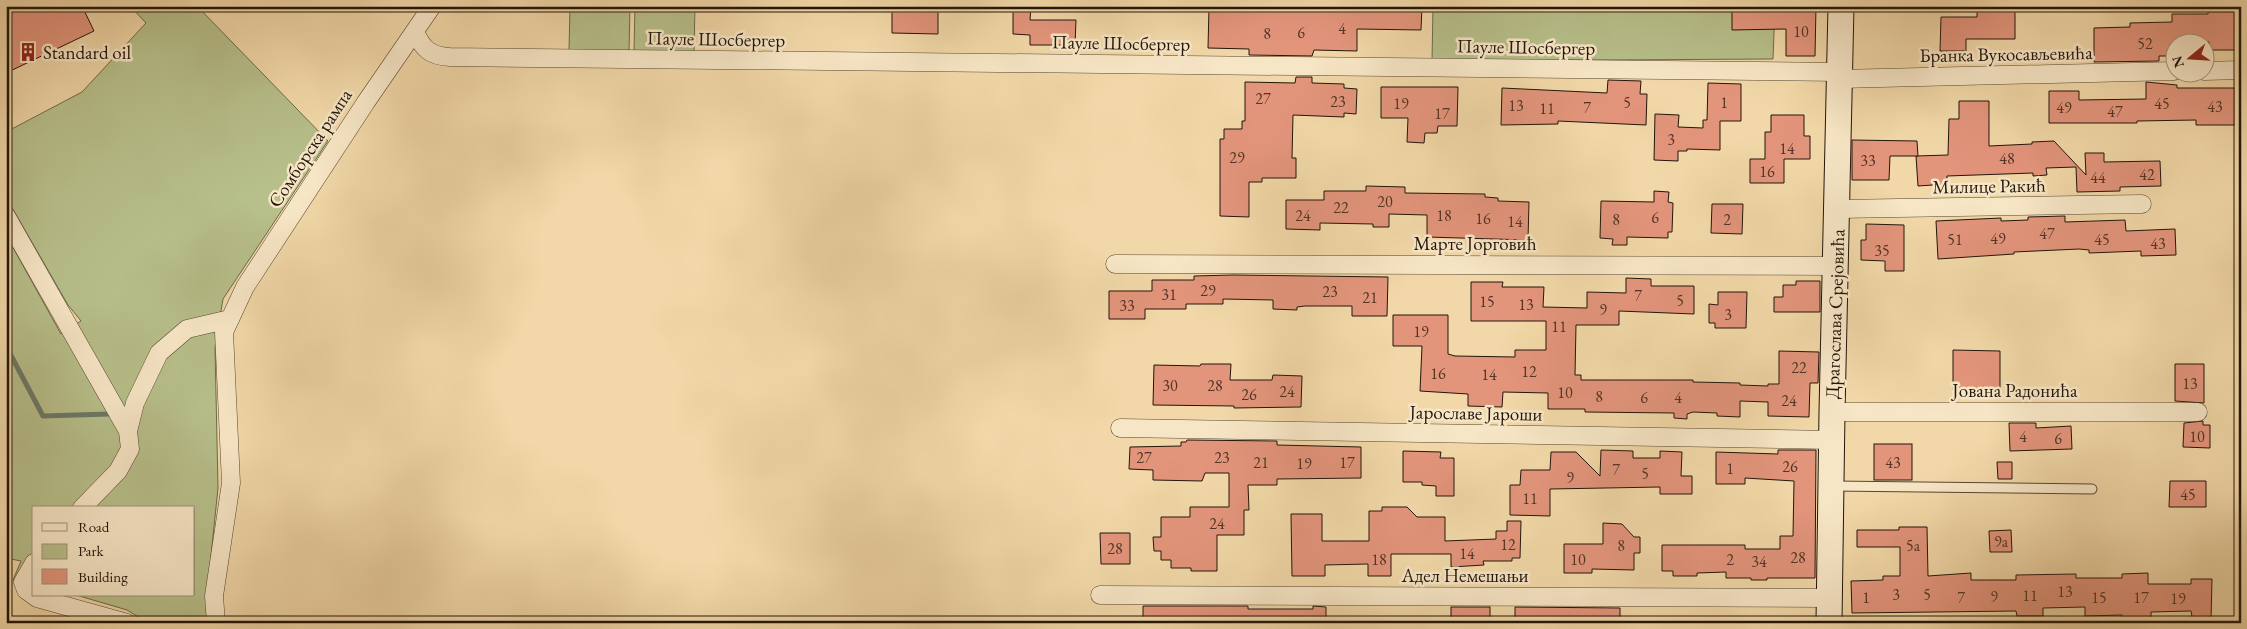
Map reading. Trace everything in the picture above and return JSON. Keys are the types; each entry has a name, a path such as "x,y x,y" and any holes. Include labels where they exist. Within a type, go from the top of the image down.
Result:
{"street":[{"name":"Сомборска рампа","path":"216,623 214,596 231,482 224,332 245,287 366,102 432,6"},
{"name":"Драгослава Срејовића","path":"1829,623 1839,75 1842,6"},
{"name":"Пауле Шосбергер","path":"415,32 418,41 426,50 436,56 450,57 1839,75"},
{"path":"2214,71 2241,70"},
{"name":"Бранка Вукосављевића","path":"1839,75 2164,71"},
{"name":"Милице Ракић","path":"1838,209 2142,204"},
{"path":"6,216 128,431"},
{"name":"Марте Јорговић","path":"1115,264 1835,266"},
{"path":"84,506 118,471 130,449 128,431 135,404 160,353 187,329 230,318"},
{"name":"Јована Радонића","path":"1832,412 2198,412"},
{"name":"Јарославе Јароши","path":"1120,428 1832,440"},
{"path":"32,567 24,582 26,590 32,594"},
{"name":"Адел Немешањи","path":"1100,595 1829,598"},
{"path":"34,596 127,623"}],"lane":[{"path":"1831,486 2092,489"}],"green space":[{"path":"130,6 197,6 328,141 223,299 215,347 218,488 208,585 211,623 148,623 127,610 79,596 195,596 195,506 32,506 32,585 13,580 21,561 6,558 6,235 61,334 81,321 68,305 6,197 6,132 82,92 146,23"},
{"path":"570,6 630,6 629,51 569,50"},
{"path":"635,6 695,6 694,52 634,51"},
{"path":"1433,6 1775,6 1773,59 1432,61"}],"building":[{"name":"Standard oil","path":"6,6 82,6 94,31 6,73"},
{"path":"892,6 938,6 938,34 892,33"},
{"path":"1013,6 1031,6 1030,20 1076,20 1075,45 1030,45 1030,35 1013,34"},
{"path":"1289,6 1422,6 1421,30 1357,29 1357,51 1314,50 1312,56 1249,55 1249,49 1208,48 1209,7 1289,10"},
{"path":"1732,6 1816,6 1815,56 1786,56 1786,29 1732,30"},
{"path":"1977,6 2015,6 2015,39 1966,39 1966,51 1940,51 1941,17 1977,17"},
{"path":"2208,12 2241,12 2241,50 2214,50 2214,32 2164,32 2164,56 2159,56 2159,61 2094,62 2094,28 2130,27 2130,23 2172,22 2172,14 2208,14"},
{"path":"1296,77 1312,77 1312,83 1344,84 1344,88 1357,89 1356,114 1344,113 1344,117 1293,115 1292,158 1296,158 1296,178 1262,178 1262,182 1249,182 1249,217 1220,216 1220,139 1224,139 1224,129 1242,129 1242,121 1245,121 1245,82 1295,83"},
{"path":"1608,80 1641,81 1640,94 1647,94 1646,125 1558,121 1558,124 1501,125 1502,88 1607,93"},
{"path":"2146,82 2177,85 2177,88 2235,88 2235,125 2196,125 2196,120 2137,121 2137,123 2049,123 2049,91 2079,91 2079,100 2146,99"},
{"path":"1708,83 1741,84 1741,121 1720,121 1720,150 1687,149 1687,151 1678,151 1678,161 1654,160 1655,114 1679,115 1678,127 1703,128 1703,120 1707,120"},
{"path":"1381,87 1458,87 1457,126 1438,126 1437,133 1425,133 1424,143 1407,142 1408,118 1381,118"},
{"path":"1959,101 1989,101 1989,146 2054,141 2086,175 2085,153 2104,153 2104,162 2160,161 2161,186 2120,187 2120,191 2077,192 2076,167 2046,168 2047,175 2033,176 2033,173 1947,176 1947,184 1918,186 1916,156 1948,155 1949,119 1959,119"},
{"path":"1771,115 1804,115 1804,136 1810,136 1810,159 1784,159 1784,183 1750,183 1750,159 1765,159 1765,132 1771,132"},
{"path":"1852,140 1917,141 1918,156 1890,156 1889,180 1852,180"},
{"path":"1366,186 1405,187 1405,193 1485,194 1485,197 1498,198 1498,201 1529,202 1528,240 1427,237 1427,215 1389,214 1389,227 1373,227 1373,224 1320,223 1320,230 1286,229 1286,200 1324,200 1324,191 1366,191"},
{"path":"1654,191 1669,192 1668,202 1673,203 1672,232 1668,232 1668,238 1627,237 1627,245 1612,245 1613,239 1600,238 1601,201 1654,202"},
{"path":"1712,204 1743,204 1742,234 1711,233"},
{"path":"2065,216 2065,222 2125,220 2126,231 2175,229 2176,255 2141,256 2141,251 2089,253 2089,250 2079,249 2014,252 2014,254 1938,259 1936,221 2001,218 2001,221 2028,220 2028,217"},
{"path":"1866,224 1904,225 1904,271 1885,271 1885,261 1861,260 1861,240 1866,240"},
{"path":"1194,276 1388,277 1387,316 1352,316 1352,306 1305,306 1297,307 1297,310 1273,309 1273,300 1223,299 1223,304 1186,304 1186,309 1145,309 1145,319 1109,319 1109,291 1152,291 1152,280 1194,280"},
{"path":"1626,278 1651,279 1651,286 1694,286 1694,314 1619,311 1619,325 1576,325 1575,375 1581,375 1581,380 1693,380 1693,382 1740,383 1740,385 1768,386 1768,384 1779,384 1779,351 1819,352 1818,383 1810,383 1809,417 1768,416 1768,402 1740,401 1740,417 1717,416 1717,413 1693,412 1687,414 1687,419 1674,418 1674,413 1585,412 1585,409 1548,409 1548,393 1503,392 1502,407 1468,406 1468,394 1420,391 1422,346 1393,346 1393,315 1448,315 1448,354 1455,356 1515,357 1515,350 1546,350 1546,321 1471,321 1471,282 1503,282 1502,287 1544,287 1543,307 1587,308 1587,292 1626,293"},
{"path":"1796,281 1820,281 1820,312 1774,312 1774,297 1783,297 1783,285 1796,285"},
{"path":"1718,292 1747,292 1746,328 1715,328 1715,323 1709,323 1709,304 1718,305"},
{"path":"1953,350 2000,351 2000,390 1953,390"},
{"path":"1201,364 1231,364 1230,380 1272,380 1273,375 1302,376 1301,407 1234,408 1234,406 1153,405 1154,365 1200,366"},
{"path":"2175,364 2204,364 2204,403 2175,401"},
{"path":"2203,421 2203,425 2210,425 2210,448 2183,447 2184,423"},
{"path":"2009,423 2036,423 2036,428 2071,426 2072,449 2010,451"},
{"path":"1187,440 1277,441 1277,445 1361,447 1361,478 1277,479 1277,485 1248,485 1249,510 1244,510 1244,535 1217,535 1217,571 1191,571 1191,568 1171,568 1171,560 1161,560 1161,551 1154,551 1153,537 1161,537 1161,517 1190,517 1190,507 1229,507 1229,473 1205,473 1202,481 1153,480 1153,470 1129,469 1130,447 1181,446 1181,442 1186,442"},
{"path":"1874,444 1912,444 1912,480 1874,480"},
{"path":"1601,450 1633,451 1633,458 1660,458 1660,451 1682,452 1681,476 1692,476 1692,494 1660,494 1660,487 1550,489 1550,516 1510,515 1510,485 1520,485 1521,470 1550,470 1551,452 1576,452 1600,476"},
{"path":"1778,450 1816,450 1815,578 1751,580 1751,578 1726,578 1726,572 1697,573 1697,576 1673,576 1673,571 1662,571 1662,545 1745,545 1745,549 1780,549 1780,536 1793,536 1794,481 1745,478 1745,484 1716,484 1716,452 1778,454"},
{"path":"1403,451 1441,452 1440,458 1454,458 1454,496 1436,496 1436,486 1422,485 1422,482 1403,482"},
{"path":"1997,462 2012,462 2012,479 1998,479"},
{"path":"2170,481 2206,481 2206,507 2169,507"},
{"path":"1382,507 1407,507 1417,517 1445,517 1445,541 1496,539 1496,531 1507,531 1507,521 1521,521 1520,558 1512,558 1512,561 1483,561 1484,565 1451,567 1451,554 1391,554 1391,576 1368,576 1368,564 1325,565 1325,576 1292,576 1291,514 1322,514 1322,541 1369,541 1369,511 1382,511"},
{"path":"1603,523 1622,524 1634,537 1640,537 1640,553 1634,553 1634,570 1592,569 1592,573 1564,573 1564,544 1603,544"},
{"path":"1899,527 1927,527 1928,576 1971,573 1971,580 2016,580 2016,575 2076,574 2076,578 2122,578 2122,574 2148,573 2148,584 2191,584 2191,579 2212,579 2211,621 2193,622 2191,611 2151,612 2151,619 2122,619 2122,615 2085,616 2085,607 2043,608 2043,616 2017,616 2016,611 1852,613 1851,581 1883,580 1883,576 1900,576 1900,547 1857,547 1857,530 1899,530"},
{"path":"2011,530 2012,552 1990,552 1989,531"},
{"path":"1100,533 1130,533 1130,564 1101,564"},
{"path":"1143,606 1248,606 1248,609 1313,609 1313,606 1326,607 1326,623 1143,623"},
{"path":"1451,607 1490,607 1490,623 1451,623"},
{"path":"1515,607 1620,608 1620,623 1515,623"}],"waterway":[{"path":"6,346 43,416 109,414"}],"place":[{"name":"Standard oil","path":"28,52"}]}
